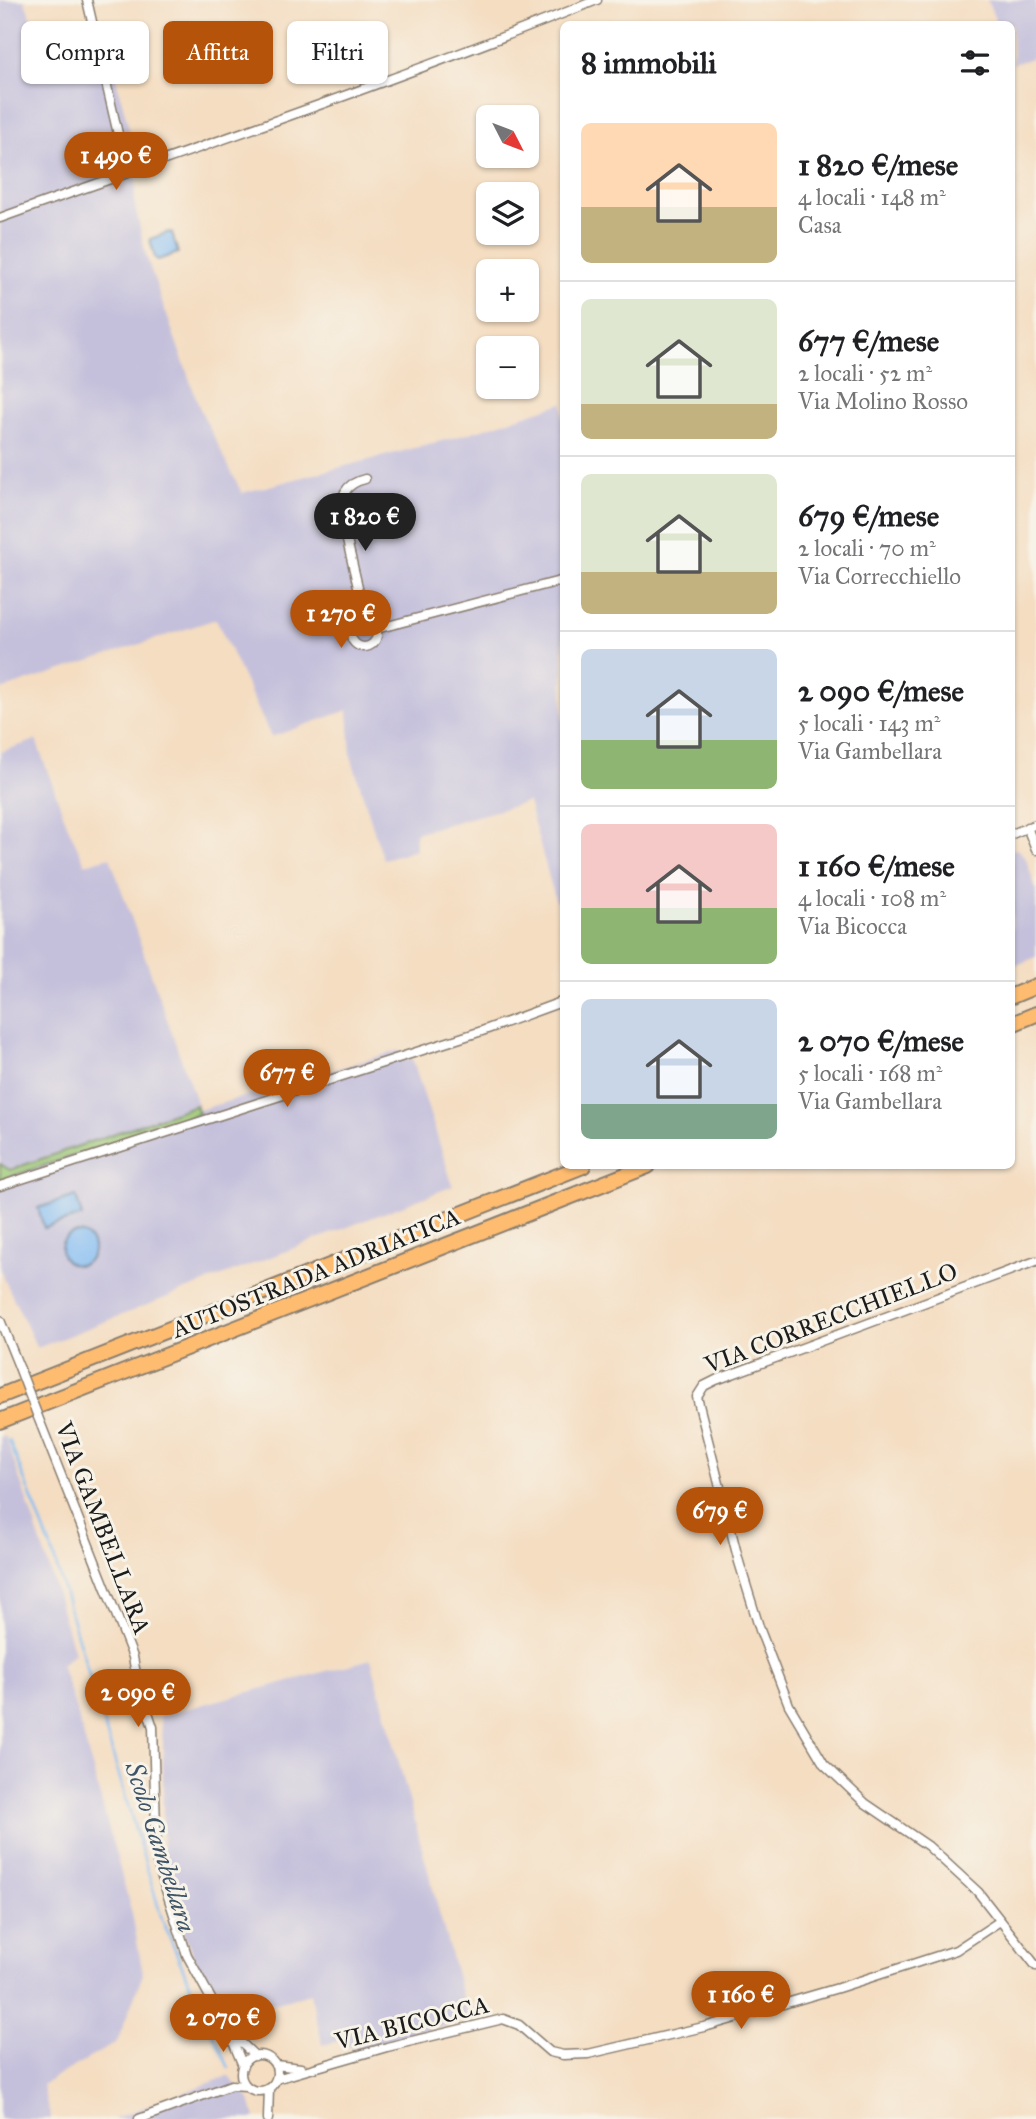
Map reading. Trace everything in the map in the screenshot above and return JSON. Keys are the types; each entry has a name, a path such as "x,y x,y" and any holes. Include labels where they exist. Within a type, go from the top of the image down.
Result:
{"highway":[{"path":"1015,995 1036,986"},
{"path":"1015,1023 1036,1014"},
{"name":"AUTOSTRADA ADRIATICA","path":"0,1396 575,1169"},
{"name":"AUTOSTRADA ADRIATICA","path":"0,1421 640,1169"}],"street":[{"path":"88,0 127,173"},
{"path":"0,218 243,134 597,0"},
{"path":"365,479 354,482 344,491 341,498 341,515 366,621"},
{"path":"376,629 560,581"},
{"path":"366,621 376,629 372,644 364,647 356,645 351,639 352,628 358,622 366,621"},
{"path":"1015,833 1036,824"},
{"path":"1027,828 1036,850"},
{"path":"0,1186 448,1042 560,1002"},
{"name":"VIA CORRECCHIELLO","path":"1036,1261 716,1380 704,1386 697,1397 739,1562 789,1706 824,1763 865,1803 928,1846 978,1892 1036,1966"},
{"name":"VIA GAMBELLARA","path":"0,1320 133,1657 137,1680 153,1727 156,1852 170,1907 187,1955 229,2032 242,2069"},
{"name":"VIA BICOCCA","path":"276,2078 479,2023 503,2019 519,2025 550,2052 563,2055 587,2054 708,2026 956,1950 1000,1921"},
{"name":"VIA GAMBELLARA","path":"229,2032 256,2056"},
{"path":"231,2085 242,2069 256,2056 267,2057 275,2065 276,2078 269,2088 267,2116"},
{"name":"VIA BICOCCA","path":"275,2065 304,2069"},
{"path":"242,2069 246,2086"},
{"path":"139,2119 231,2085 246,2086 257,2091 269,2088"},
{"path":"257,2091 267,2116"}],"shaded area":[{"path":"0,0 24,0 32,21 21,21 21,84 117,84 138,163 134,201 146,256 200,409 242,493 457,437 560,404 560,900 556,902 528,802 415,833 416,850 383,859 351,756 348,710 271,737 216,619 1,690"},
{"path":"987,0 1036,0 1036,57 1015,63 1015,21 996,21"},
{"path":"36,740 85,864 110,857 199,1110 400,1050 403,1061 412,1058 453,1186 37,1348 0,1270 0,752"},
{"path":"1015,849 1019,850 1026,859 1036,890 1036,957 1015,966"},
{"path":"5,1435 49,1567 74,1653 61,1665 76,1709 132,1913 143,1974 117,2042 42,2085 51,2119 0,2119 0,1437"},
{"path":"371,1659 468,2019 358,2049 351,2048 342,2040 323,2045 310,1993 226,2016 196,1963 173,1904 163,1849 163,1742 160,1716"},
{"path":"228,2076 250,2099 255,2119 113,2119"}],"green space":[{"path":"196,1105 199,1114 0,1180 0,1164 10,1170"}],"water":[{"path":"172,233 178,253 158,260 150,239"},
{"path":"76,1196 82,1216 44,1228 38,1208"},
{"path":"77,1233 88,1238 93,1249 88,1260 77,1265 66,1260 61,1249 66,1238"}],"waterway":[{"name":"Scolo Gambellara","path":"9,1440 51,1548"},
{"name":"Scolo Gambellara","path":"52,1551 162,1919 229,2068"}]}
